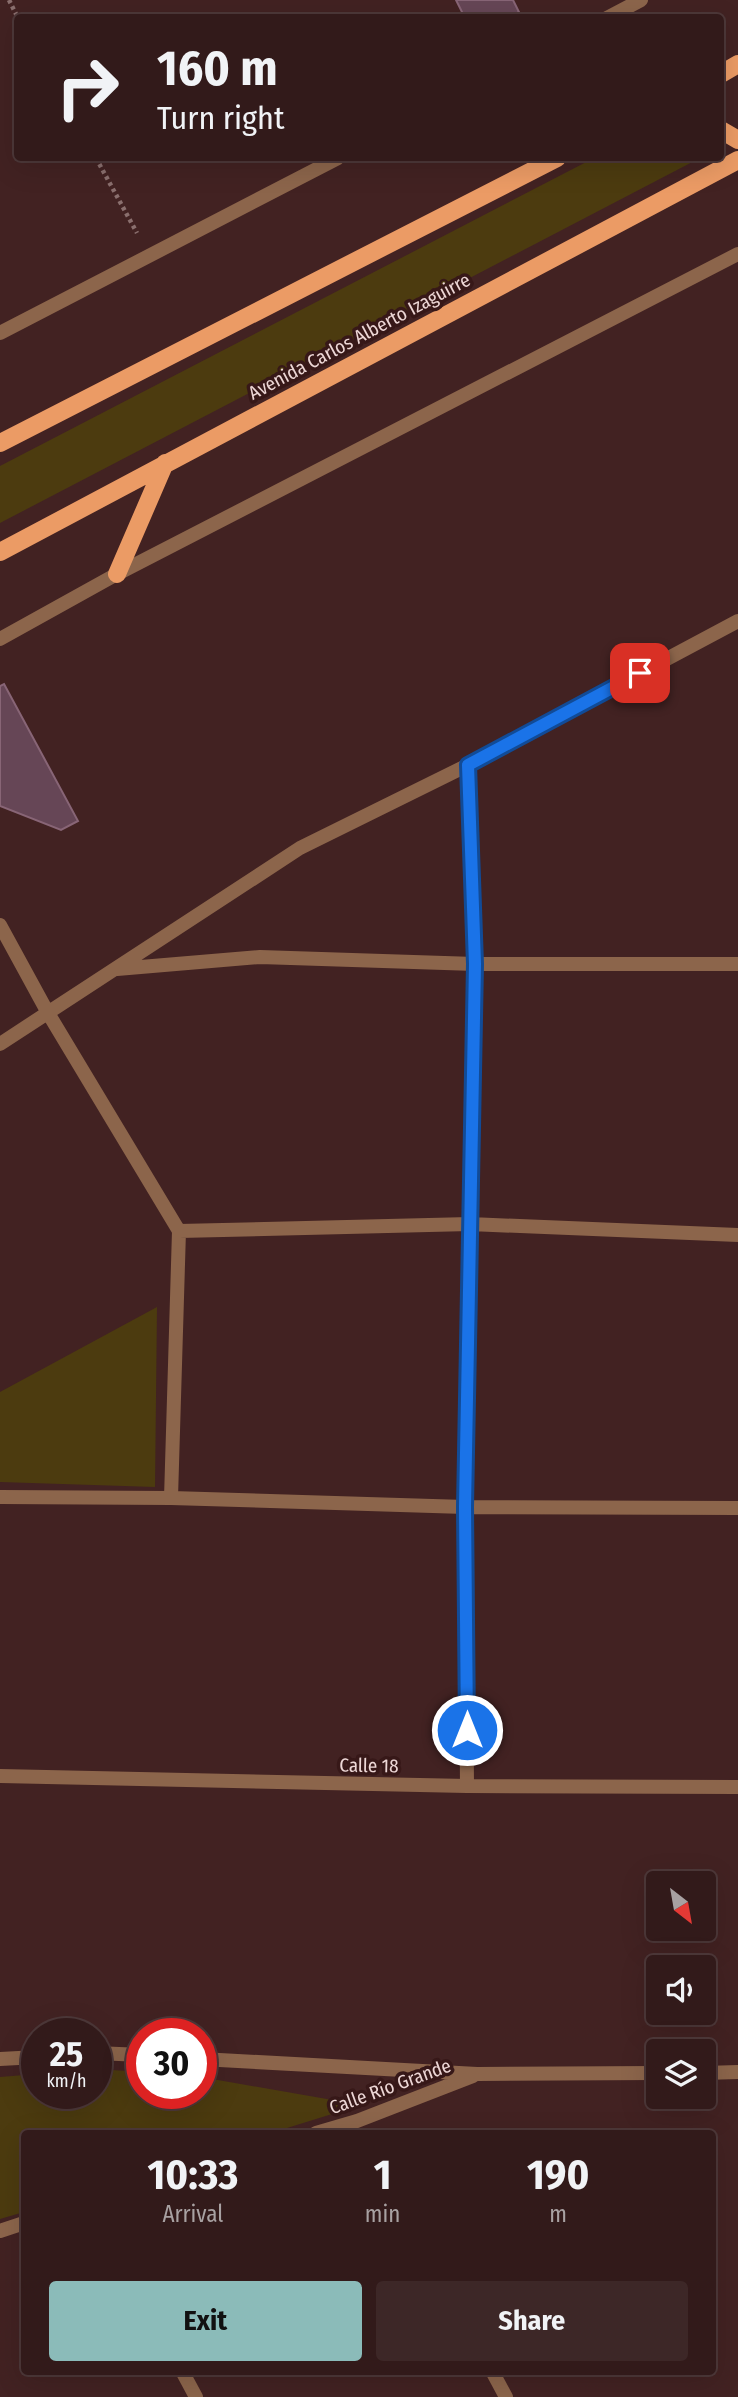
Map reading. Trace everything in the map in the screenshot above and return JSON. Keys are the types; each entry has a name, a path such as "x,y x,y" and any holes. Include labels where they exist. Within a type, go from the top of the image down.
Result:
{"main road":[{"name":"Avenida Carlos Alberto Izaguirre","path":"0,552 738,160"},
{"path":"0,443 551,161"},
{"path":"117,574 165,463"}],"street":[{"path":"615,14 641,0"},
{"path":"0,333 332,161"},
{"path":"0,639 117,574 738,254"},
{"path":"0,1044 300,848 468,765 738,621"},
{"path":"467,1786 465,1507 475,964 468,765"},
{"path":"0,925 48,1013 179,1231 171,1498"},
{"path":"114,969 260,957 475,964 738,964"},
{"path":"179,1231 470,1224 738,1235"},
{"path":"0,1497 171,1498 465,1507 738,1508"},
{"name":"Calle 18","path":"0,1776 467,1786 738,1787"},
{"path":"0,2059 21,2058"},
{"path":"217,2060 477,2074 646,2073"},
{"path":"716,2073 738,2072"},
{"name":"Calle Río Grande","path":"338,2130 360,2127 477,2074"},
{"path":"0,2231 21,2224"},
{"path":"184,2375 196,2397"},
{"path":"494,2375 506,2397"}],"path":[{"path":"98,161 150,255"}],"shaded area":[{"path":"588,161 694,161 0,523 0,466"},
{"path":"157,1307 155,1487 0,1482 0,1392"},
{"path":"112,2070 126,2071 126,2109 217,2109 217,2080 361,2105 281,2130 21,2130 21,2213 0,2219 0,2077 21,2075 21,2109 112,2109"}],"building":[{"path":"456,0 513,0 519,12 515,14 463,14"},
{"path":"4,684 78,821 61,830 0,806 0,686"}],"route":[{"path":"467,1730 465,1507 475,964 468,765 640,673"}]}
